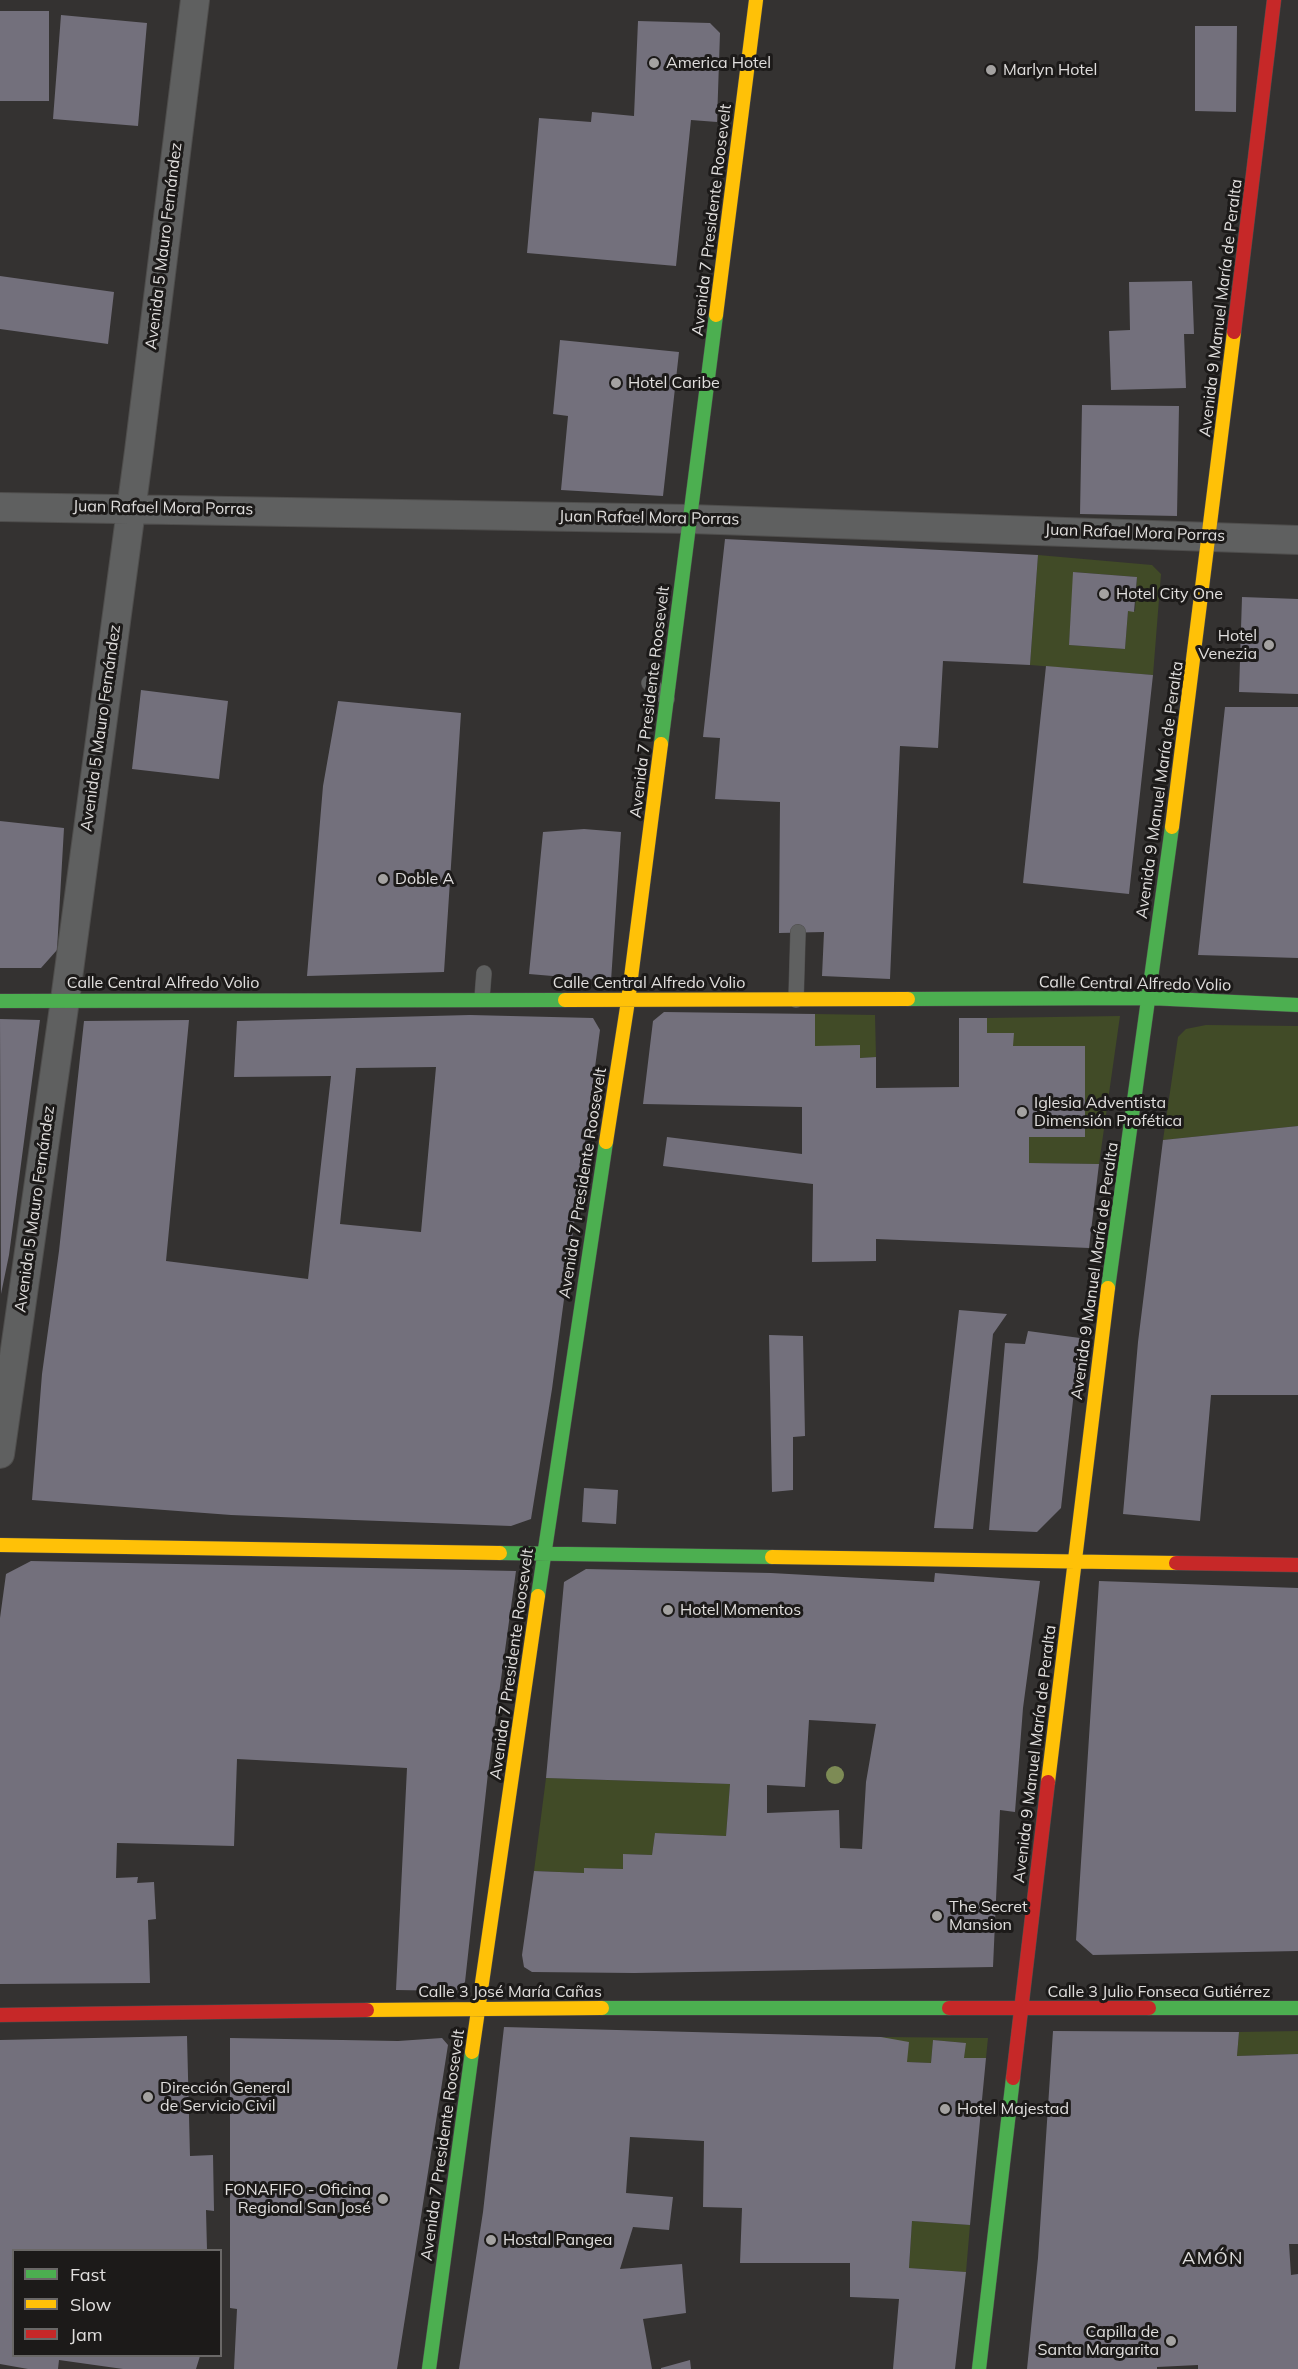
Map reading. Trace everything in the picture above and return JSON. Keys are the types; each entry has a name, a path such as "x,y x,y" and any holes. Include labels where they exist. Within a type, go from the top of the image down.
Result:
{"street":[{"name":"Avenida 5 Mauro Fernández","path":"0,1454 65,1000 195,0"},
{"name":"Avenida 7 Presidente Roosevelt","path":"429,2369 478,2008 628,1001 756,0"},
{"name":"Avenida 9 Manuel María de Peralta","path":"979,2369 1073,1562 1102,1330 1149,998 1210,536 1274,0"},
{"name":"Juan Rafael Mora Porras","path":"0,507 130,507 690,519 1298,540"},
{"name":"Calle Central Alfredo Volio","path":"0,1001 1149,998 1298,1005"},
{"path":"0,1545 981,1558 1073,1562 1298,1565"},
{"name":"Calle 3 José María Cañas","path":"0,2015 478,2008 1021,2009"},
{"name":"Calle 3 Julio Fonseca Gutiérrez","path":"1021,2009 1298,2008"}],"lane":[{"path":"649,683 667,699"},
{"path":"796,1000 798,932"},
{"path":"482,998 484,973"}],"green space":[{"path":"1038,555 1152,565 1161,574 1153,675 1030,665","holes":["1074,572 1137,577 1135,611 1128,611 1125,649 1069,645"]},
{"path":"815,1014 875,1015 876,1057 860,1058 815,1046"},
{"path":"1120,1016 1099,1164 1029,1163 1029,1137 1085,1137 1085,1046 1013,1046 1013,1033 987,1033 987,1018"},
{"path":"1206,1025 1298,1026 1298,1126 1163,1140 1178,1037 1186,1029"},
{"path":"546,1778 730,1784 726,1836 655,1833 652,1855 624,1854 623,1869 584,1868 584,1873 534,1871"},
{"path":"1298,2031 1298,2054 1237,2056 1239,2032"},
{"path":"881,2037 988,2038 986,2058 964,2058 965,2043 933,2040 931,2063 907,2062"},
{"path":"912,2221 970,2225 966,2272 909,2268"}],"building":[{"path":"0,11 49,11 49,101 0,101"},
{"path":"61,15 147,23 138,126 53,119"},
{"path":"638,21 710,23 720,33 717,122 691,120 676,266 527,253 539,118 591,122 592,112 634,116"},
{"path":"1195,26 1237,26 1236,112 1195,111"},
{"path":"0,276 114,292 108,344 0,329"},
{"path":"1192,281 1194,334 1184,334 1186,388 1111,390 1109,331 1130,330 1129,282"},
{"path":"560,340 679,352 663,496 561,490 568,416 553,414"},
{"path":"1082,405 1179,406 1177,516 1080,514"},
{"path":"725,539 1038,555 1030,665 943,661 938,748 900,746 890,979 822,976 824,932 779,933 780,802 715,799 720,738 703,737"},
{"name":"Hotel City One","path":"1073,572 1137,577 1134,612 1128,611 1125,649 1069,645"},
{"name":"Hotel Venezia","path":"1242,597 1298,599 1298,694 1239,692"},
{"path":"1046,666 1153,675 1129,894 1023,883"},
{"path":"141,690 228,701 219,779 132,769"},
{"name":"Doble A","path":"338,701 461,713 444,972 307,976 323,786"},
{"path":"1225,707 1298,707 1298,958 1198,955"},
{"path":"0,821 64,828 57,950 41,968 0,968"},
{"path":"584,829 621,832 611,981 529,974 543,832"},
{"path":"664,1012 815,1014 815,1046 860,1045 860,1058 876,1057 876,1088 959,1087 959,1018 987,1018 987,1033 1014,1033 1013,1046 1085,1046 1085,1137 1029,1137 1029,1163 1099,1164 1089,1248 876,1239 876,1261 812,1262 813,1184 663,1166 667,1137 802,1154 802,1107 643,1104 653,1021"},
{"path":"470,1015 593,1018 600,1030 552,1389 531,1519 511,1526 231,1515 32,1500 42,1374 59,1251 84,1021 189,1020 166,1261 308,1279 331,1076 234,1077 237,1021","holes":["436,1067 421,1232 340,1224 356,1068"]},
{"path":"0,1019 40,1020 9,1255 1,1294"},
{"path":"1298,1126 1298,1395 1211,1395 1200,1521 1123,1514 1138,1342 1163,1140"},
{"path":"959,1310 1007,1314 993,1334 973,1529 934,1528"},
{"path":"1028,1331 1080,1338 1061,1508 1037,1532 989,1530 1005,1343 1025,1344"},
{"path":"769,1335 803,1336 805,1436 793,1437 793,1490 772,1492"},
{"path":"584,1488 618,1490 616,1524 582,1522"},
{"path":"31,1561 516,1571 488,1773 465,1982 456,1991 396,1990 407,1768 237,1759 234,1846 117,1843 116,1878 138,1877 137,1883 154,1882 156,1919 148,1920 150,1983 0,1984 0,1618 6,1574"},
{"path":"586,1569 771,1573 934,1582 935,1573 1040,1581 1023,1708 1015,1812 1000,1810 993,1967 634,1973 532,1972 524,1967 522,1955 534,1871 584,1873 584,1868 623,1869 623,1854 652,1855 655,1833 726,1836 730,1784 546,1778 564,1582","holes":["809,1720 876,1724 866,1782 862,1849 840,1848 839,1810 767,1813 767,1785 805,1787"]},
{"path":"1099,1581 1298,1588 1298,1951 1093,1955 1076,1940"},
{"path":"504,2027 881,2037 909,2042 907,2062 931,2063 933,2040 966,2043 964,2058 986,2058 970,2225 912,2221 909,2268 966,2272 955,2369 893,2369 899,2299 850,2297 850,2263 740,2263 742,2208 703,2207 704,2141 630,2137 626,2193 673,2197 669,2230 633,2227 620,2269 682,2264 686,2313 643,2319 652,2369 459,2369 483,2212"},
{"path":"1053,2031 1239,2032 1237,2056 1298,2054 1298,2244 1289,2244 1291,2275 1298,2274 1298,2369 1198,2369 1198,2365 1157,2367 1157,2369 1027,2369 1038,2258"},
{"path":"187,2036 190,2156 213,2155 214,2211 206,2210 207,2249 12,2249 12,2357 200,2357 196,2369 123,2369 59,2360 58,2369 28,2369 0,2364 0,2040"},
{"path":"230,2038 398,2041 442,2038 448,2045 397,2369 234,2369 237,2309 230,2308"},
{"path":"690,2360 691,2369 661,2369 661,2368"}],"traffic: fast":[{"path":"661,744 716,315"},
{"path":"1108,1288 1172,827"},
{"path":"908,999 1149,998 1298,1005"},
{"path":"0,1001 565,1000"},
{"path":"538,1596 606,1142"},
{"path":"500,1553 772,1557"},
{"path":"602,2008 949,2008"},
{"path":"1149,2008 1298,2008"},
{"path":"429,2369 472,2052"},
{"path":"979,2369 1013,2078"}],"traffic: slow":[{"path":"716,315 756,0"},
{"path":"1172,827 1234,332"},
{"path":"606,1142 628,1001 661,744"},
{"path":"565,1000 908,999"},
{"path":"1048,1782 1108,1288"},
{"path":"0,1545 500,1553"},
{"path":"772,1557 1176,1563"},
{"path":"472,2052 538,1596"},
{"path":"367,2010 602,2008"}],"traffic: jam":[{"path":"1234,332 1274,0"},
{"path":"1176,1563 1298,1565"},
{"path":"1013,2078 1048,1782"},
{"path":"949,2008 1149,2008"},
{"path":"0,2015 367,2010"}],"place":[{"name":"America Hotel","path":"654,63"},
{"name":"Marlyn Hotel","path":"991,70"},
{"name":"Hotel Caribe","path":"616,383"},
{"name":"Hotel City One","path":"1104,594"},
{"name":"Hotel Venezia","path":"1269,645"},
{"name":"Doble A","path":"383,879"},
{"name":"Iglesia Adventista Dimensión Profética","path":"1022,1112"},
{"name":"Hotel Momentos","path":"668,1610"},
{"name":"The Secret Mansion","path":"937,1916"},
{"name":"Dirección General de Servicio Civil","path":"148,2097"},
{"name":"Hotel Majestad","path":"945,2109"},
{"name":"FONAFIFO - Oficina Regional San José","path":"383,2199"},
{"name":"Hostal Pangea","path":"491,2240"},
{"name":"Capilla de Santa Margarita","path":"1171,2341"}],"district":[{"name":"AMÓN","path":"1213,2259"}]}
